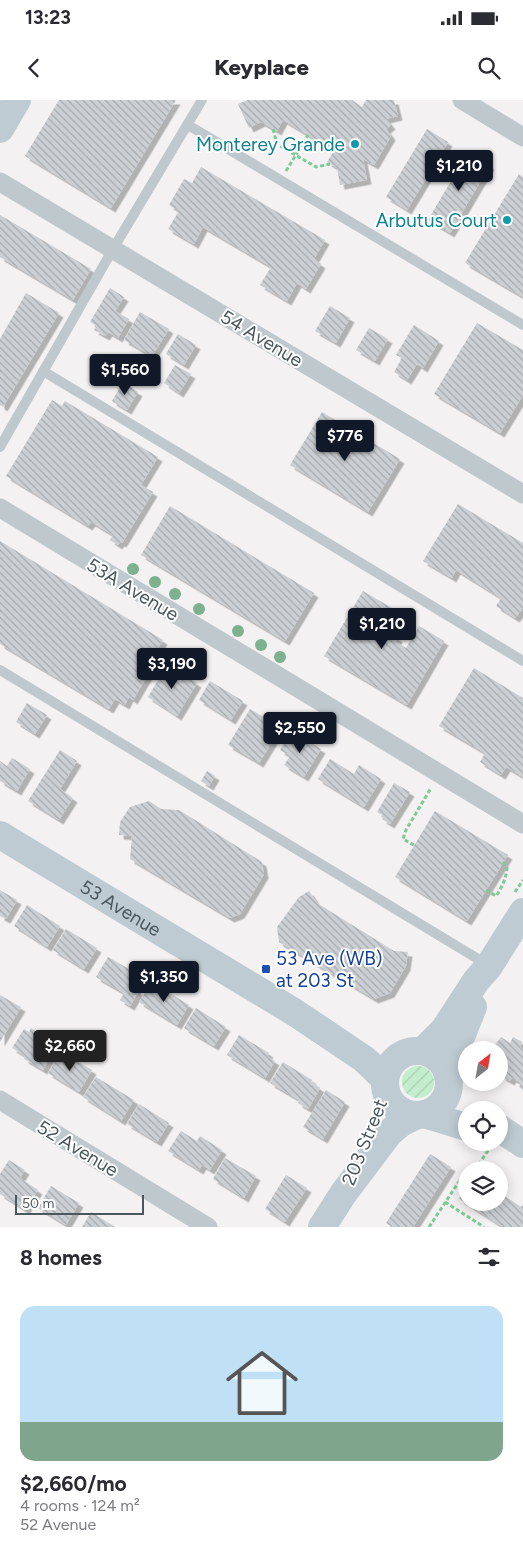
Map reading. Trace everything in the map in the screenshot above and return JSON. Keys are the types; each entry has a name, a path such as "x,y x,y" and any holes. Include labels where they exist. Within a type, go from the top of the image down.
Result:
{"main road":[{"path":"0,129 17,100"},
{"name":"53 Avenue","path":"0,836 294,1012 364,1059 386,1085"},
{"path":"417,1051 444,1030 489,966 523,912"},
{"path":"421,1114 437,1108 444,1101 448,1091 449,1078 471,1011 484,985 489,966"},
{"name":"53 Avenue","path":"294,1012 372,1042 417,1051"},
{"path":"458,1125 421,1114 406,1113 397,1108 390,1100 386,1085 388,1069 394,1060 402,1054 417,1051 433,1054 447,1070 456,1093 463,1101"},
{"name":"203 Street","path":"343,1194 374,1124 386,1085"},
{"name":"203 Street","path":"322,1227 343,1194 389,1133 402,1123 421,1114"},
{"path":"508,1141 523,1145"}],"street":[{"path":"462,100 523,137"},
{"name":"54 Avenue","path":"0,182 523,494"},
{"name":"53A Avenue","path":"0,508 523,824"},
{"name":"52 Avenue","path":"0,1100 208,1227"}],"lane":[{"path":"0,448 113,249 202,100"},
{"path":"188,125 523,325"},
{"path":"43,371 523,661"},
{"path":"0,670 489,966"}],"path":[{"path":"273,129 277,144 316,167 330,164"},
{"path":"280,180 308,135"},
{"path":"414,845 404,839 405,834 431,787"},
{"path":"486,890 496,896 503,886 507,868 503,862"},
{"path":"429,1227 458,1181"},
{"path":"445,1202 484,1227"}],"green space":[{"path":"418,1066 424,1067 429,1071 433,1076 433,1088 429,1093 424,1097 418,1098 412,1097 407,1093 403,1088 402,1082 403,1076 407,1071 412,1067"}],"building":[{"path":"59,100 176,100 111,208 25,156"},
{"name":"Monterey Grande","path":"248,100 352,100 362,107 366,100 394,100 398,116 386,119 391,125 386,129 391,136 374,165 363,159 367,180 340,185 337,168 327,162 334,151 283,120 277,131 261,122 249,128 238,104"},
{"path":"427,129 448,142 407,210 386,197"},
{"path":"468,152 490,165 450,233 428,220"},
{"path":"201,167 325,240 314,259 321,264 306,289 297,283 287,301 260,285 271,267 203,227 194,244 168,229 179,211 169,205 184,179 192,183"},
{"name":"Arbutus Court","path":"519,174 523,177 523,297 465,263"},
{"path":"0,215 91,269 73,300 0,257"},
{"path":"110,288 124,297 115,311 129,319 118,338 108,332 105,336 94,330 97,326 90,322"},
{"path":"26,293 59,313 3,407 0,405 0,339"},
{"path":"330,306 350,318 336,343 315,331"},
{"path":"140,312 169,329 152,356 124,340"},
{"path":"477,323 523,350 523,395 500,433 434,394"},
{"path":"414,325 439,341 423,368 417,364 407,380 394,372 402,358 396,355"},
{"path":"369,328 388,339 375,361 356,350"},
{"path":"178,334 196,345 184,365 166,354"},
{"path":"175,365 191,374 179,393 164,383"},
{"path":"123,382 138,392 127,410 112,401"},
{"path":"52,400 62,406 65,401 158,457 141,485 153,492 122,543 120,542 118,545 110,540 113,535 91,522 88,526 6,476"},
{"path":"322,412 400,459 368,512 290,465"},
{"path":"458,504 523,543 523,608 515,618 496,606 501,598 456,570 452,578 423,561"},
{"path":"170,506 314,593 285,641 141,555"},
{"path":"0,541 163,640 154,655 158,658 133,700 129,697 125,705 115,699 109,709 0,644"},
{"path":"363,591 392,608 383,624 390,628 388,632 398,638 396,642 406,648 419,626 444,641 407,705 324,656"},
{"path":"167,665 197,683 177,716 148,697"},
{"path":"474,668 523,698 523,777 506,767 501,775 480,762 485,753 439,726"},
{"path":"210,681 243,701 231,720 199,700"},
{"path":"27,703 47,715 35,734 16,722"},
{"path":"250,709 281,727 259,763 228,745"},
{"path":"292,731 321,749 304,777 284,765 290,756 280,750"},
{"path":"60,750 77,761 60,789 73,798 59,820 28,801"},
{"path":"12,758 30,769 17,791 0,781 0,761 7,766"},
{"path":"330,759 354,774 359,765 381,779 364,807 318,779"},
{"path":"207,771 215,776 209,786 201,781"},
{"path":"394,783 410,792 390,824 382,819 384,816 377,812"},
{"path":"149,801 161,809 179,810 262,862 264,874 240,914 230,918 130,859 132,836 119,835 120,822 130,807"},
{"path":"435,811 508,855 467,921 395,877"},
{"path":"0,890 17,900 6,919 0,916"},
{"path":"309,891 317,903 394,951 408,952 406,966 390,993 374,999 279,942 277,927 299,897"},
{"path":"27,905 60,926 47,947 14,926"},
{"path":"66,929 97,948 84,969 53,950"},
{"path":"108,957 143,977 136,990 139,991 130,1006 120,1000 124,993 96,977"},
{"path":"152,982 189,1005 177,1025 139,1002"},
{"path":"0,995 21,1007 0,1042"},
{"path":"196,1008 226,1027 214,1046 184,1028"},
{"path":"31,1028 45,1037 43,1041 55,1048 43,1070 24,1059 25,1056 12,1048 24,1029 29,1032"},
{"path":"239,1035 269,1053 267,1056 275,1061 265,1078 227,1055"},
{"path":"501,1037 507,1041 498,1041"},
{"path":"513,1037 522,1042 520,1047 523,1049 523,1090 519,1087 521,1083 512,1078 510,1081 508,1080 508,1042 510,1043"},
{"path":"61,1052 92,1070 79,1092 48,1073"},
{"path":"283,1062 312,1080 311,1082 320,1088 308,1109 298,1103 299,1100 270,1083"},
{"path":"96,1077 134,1100 121,1121 83,1097"},
{"path":"326,1090 345,1102 323,1139 303,1127"},
{"path":"139,1104 169,1123 157,1142 127,1124"},
{"path":"181,1131 197,1141 200,1136 222,1150 210,1170 202,1165 199,1170 168,1151"},
{"path":"430,1154 451,1167 413,1227 392,1227 386,1223"},
{"path":"225,1158 256,1176 244,1198 213,1179"},
{"path":"9,1160 25,1170 20,1178 38,1190 25,1210 0,1194 0,1174"},
{"path":"286,1175 307,1188 285,1222 265,1209"},
{"path":"51,1186 79,1203 66,1225 38,1208"},
{"path":"508,1198 521,1207 522,1205 523,1227 503,1227 478,1211 508,1211"},
{"path":"91,1212 115,1227 82,1227"}],"place":[{"name":"Monterey Grande","path":"355,144"},
{"name":"Arbutus Court","path":"507,220"},
{"name":"53 Ave (WB) at 203 St","path":"266,969"}]}
